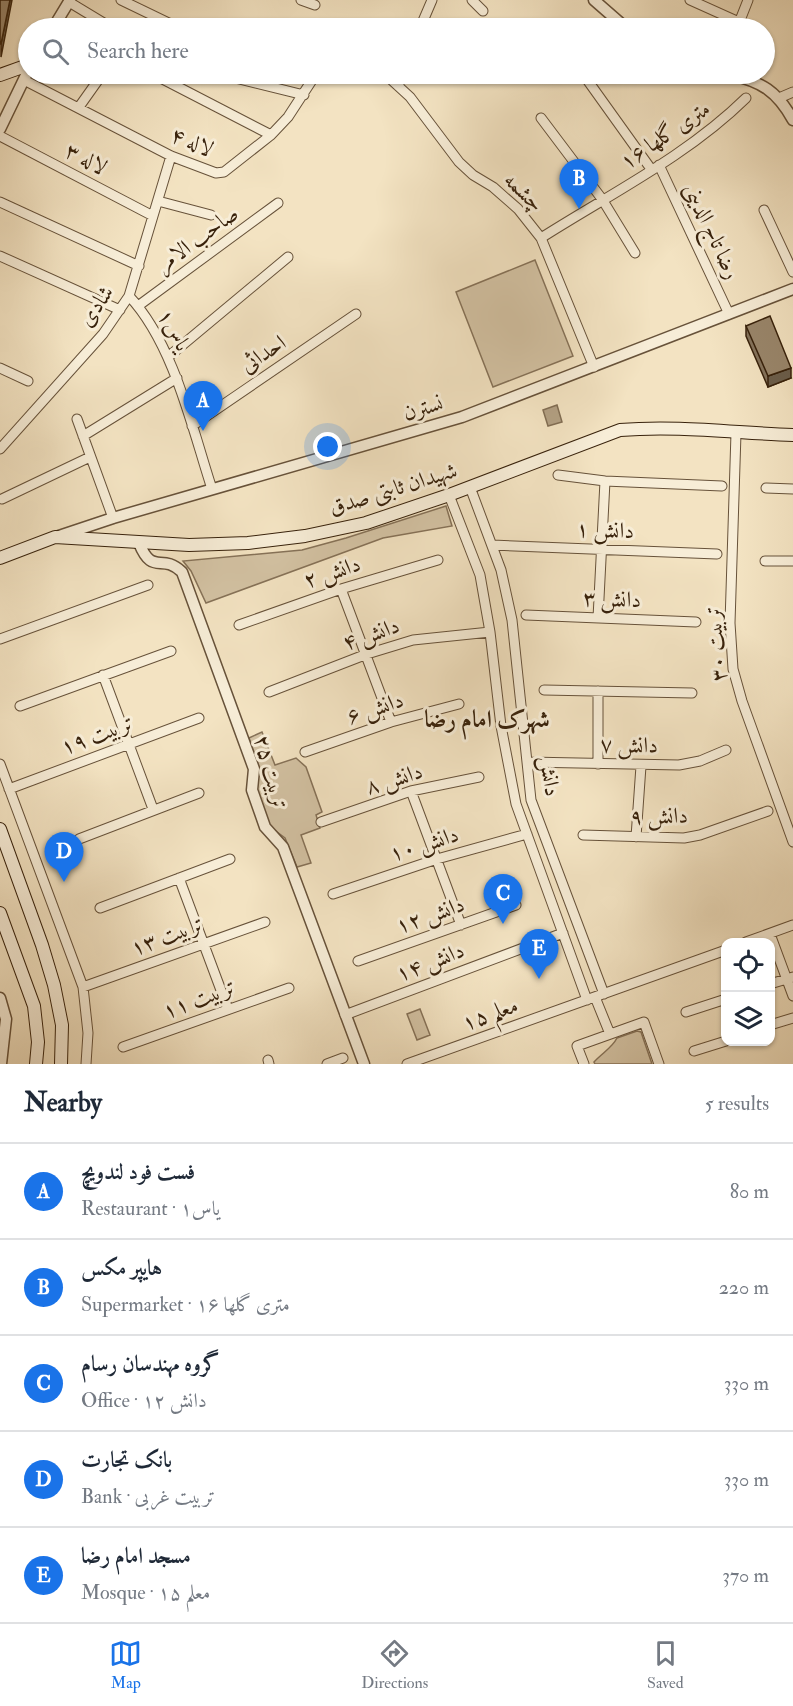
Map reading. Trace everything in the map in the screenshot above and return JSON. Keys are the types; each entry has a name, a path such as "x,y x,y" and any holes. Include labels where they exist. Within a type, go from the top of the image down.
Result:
{"main road":[{"path":"0,75 18,69"},
{"name":"شهیدان ثابتی صدق","path":"0,558 56,537 189,545 248,543 305,536 366,523 449,495 620,430 679,429 793,435"},
{"path":"0,829 54,985 62,1025 61,1064"},
{"path":"0,913 34,1006 38,1042 36,1064"}],"street":[{"path":"121,0 158,18"},
{"path":"301,0 315,5"},
{"path":"424,18 432,0"},
{"path":"472,0 483,11"},
{"path":"594,0 615,18"},
{"path":"690,0 723,18"},
{"path":"741,18 748,0"},
{"path":"59,18 69,1 96,18"},
{"path":"0,129 22,84"},
{"name":"لاله ۴","path":"41,84 171,156 216,173 224,172 271,135 288,117 310,84"},
{"path":"79,107 95,84"},
{"path":"172,84 271,135"},
{"path":"262,84 304,94"},
{"name":"رضا تاج الدینی","path":"590,84 655,167 729,314"},
{"path":"762,84 779,99 793,120"},
{"name":"چشمه","path":"398,86 410,97 459,162 518,209 541,238 594,367"},
{"path":"779,99 793,92"},
{"name":"۱۶ متری گلها","path":"541,238 715,127 746,98"},
{"path":"541,118 602,199 635,253"},
{"name":"لاله ۳","path":"0,136 153,216"},
{"name":"شادی","path":"0,449 103,334 129,297 171,156"},
{"path":"158,201 211,215"},
{"path":"0,202 138,266"},
{"name":"صاحب الامر","path":"138,306 278,203"},
{"path":"765,210 793,272"},
{"path":"0,256 120,310"},
{"path":"168,357 288,257"},
{"name":"نسترن","path":"56,537 113,518 462,417 793,289"},
{"name":"یاس۱","path":"129,297 138,306 168,357 177,378 212,489"},
{"name":"احداثی","path":"192,426 356,314"},
{"path":"0,368 28,381"},
{"path":"83,436 177,378"},
{"path":"77,419 113,518"},
{"name":"تربیت ۳۰","path":"736,433 730,623 733,669 742,701 793,842"},
{"path":"2,499 90,456"},
{"path":"558,475 605,481 722,486"},
{"path":"598,618 605,481"},
{"name":"دانش","path":"470,487 501,570 512,620 531,800 595,997"},
{"path":"766,488 793,489"},
{"name":"دانش","path":"449,495 480,574 490,632 501,726 516,804 563,933 595,997"},
{"name":"تربیت ۲۵","path":"139,543 148,560 154,563 175,565 182,572 254,768 252,790 265,827 283,847 364,1064"},
{"name":"دانش ۱","path":"492,546 717,554"},
{"name":"دانش ۲","path":"239,625 341,589 438,560"},
{"path":"765,561 793,561"},
{"path":"0,639 148,585"},
{"path":"341,589 391,722"},
{"name":"دانش ۳","path":"526,615 696,622"},
{"name":"دانش ۴","path":"268,692 367,654 412,640 490,632"},
{"path":"20,706 171,651"},
{"path":"103,675 153,809"},
{"path":"544,690 692,693"},
{"path":"598,691 598,764"},
{"name":"دانش ۶","path":"305,752 391,722 459,704"},
{"name":"تربیت ۱۹","path":"9,789 199,718"},
{"name":"دانش ۷","path":"528,762 679,765 700,761 726,750"},
{"path":"0,764 83,987 88,1033 86,1064"},
{"path":"636,837 641,766"},
{"name":"دانش ۸","path":"321,822 411,791 479,777"},
{"path":"411,791 461,925"},
{"path":"79,839 199,793"},
{"path":"516,804 531,800"},
{"name":"دانش ۹","path":"583,835 684,838 700,835 768,811"},
{"name":"دانش ۱۰","path":"333,894 437,859 527,834"},
{"path":"100,908 230,859"},
{"path":"178,878 228,1009"},
{"name":"دانش ۱۲","path":"358,961 516,905"},
{"name":"تربیت ۱۳","path":"83,987 265,922"},
{"path":"758,938 793,926"},
{"name":"دانش ۱۴","path":"345,1015 563,933"},
{"path":"770,934 790,978 793,996"},
{"name":"معلم ۱۵","path":"407,1064 721,952"},
{"path":"775,983 790,978"},
{"name":"تربیت ۱۱","path":"123,1047 289,988"},
{"path":"595,997 610,1034"},
{"path":"0,998 6,1019 1,1064"},
{"path":"686,1012 721,1001"},
{"path":"775,1024 793,1018"},
{"path":"584,1064 577,1046 644,1022 659,1064"},
{"path":"694,1051 721,1043"},
{"path":"327,1064 343,1058"}],"shaded area":[{"path":"535,260 573,356 493,387 456,292"},
{"path":"557,405 562,422 548,426 543,410"},
{"path":"446,506 452,526 383,538 206,603 191,571 183,561 302,550"},
{"path":"262,732 275,765 296,758 306,767 322,812 316,815 320,828 301,835 311,863 297,867 285,838 269,826 255,786 260,773 249,738"},
{"path":"420,1009 430,1035 417,1040 407,1014"},
{"path":"637,1031 641,1032 652,1064 595,1064 594,1062 610,1048 617,1038"}],"building":[{"path":"0,0 10,0 1,44 0,44"},
{"path":"770,316 791,368 768,376 746,326"}],"place":[{"name":"هایپر مکس","path":"579,209"},
{"name":"فست فود لندویچ","path":"203,431"},
{"name":"بانک تجارت","path":"64,882"},
{"name":"گروه مهندسان رسام","path":"503,924"},
{"name":"مسجد امام رضا","path":"539,979"}],"district":[{"name":"شهرک امام رضا","path":"487,719"}]}
